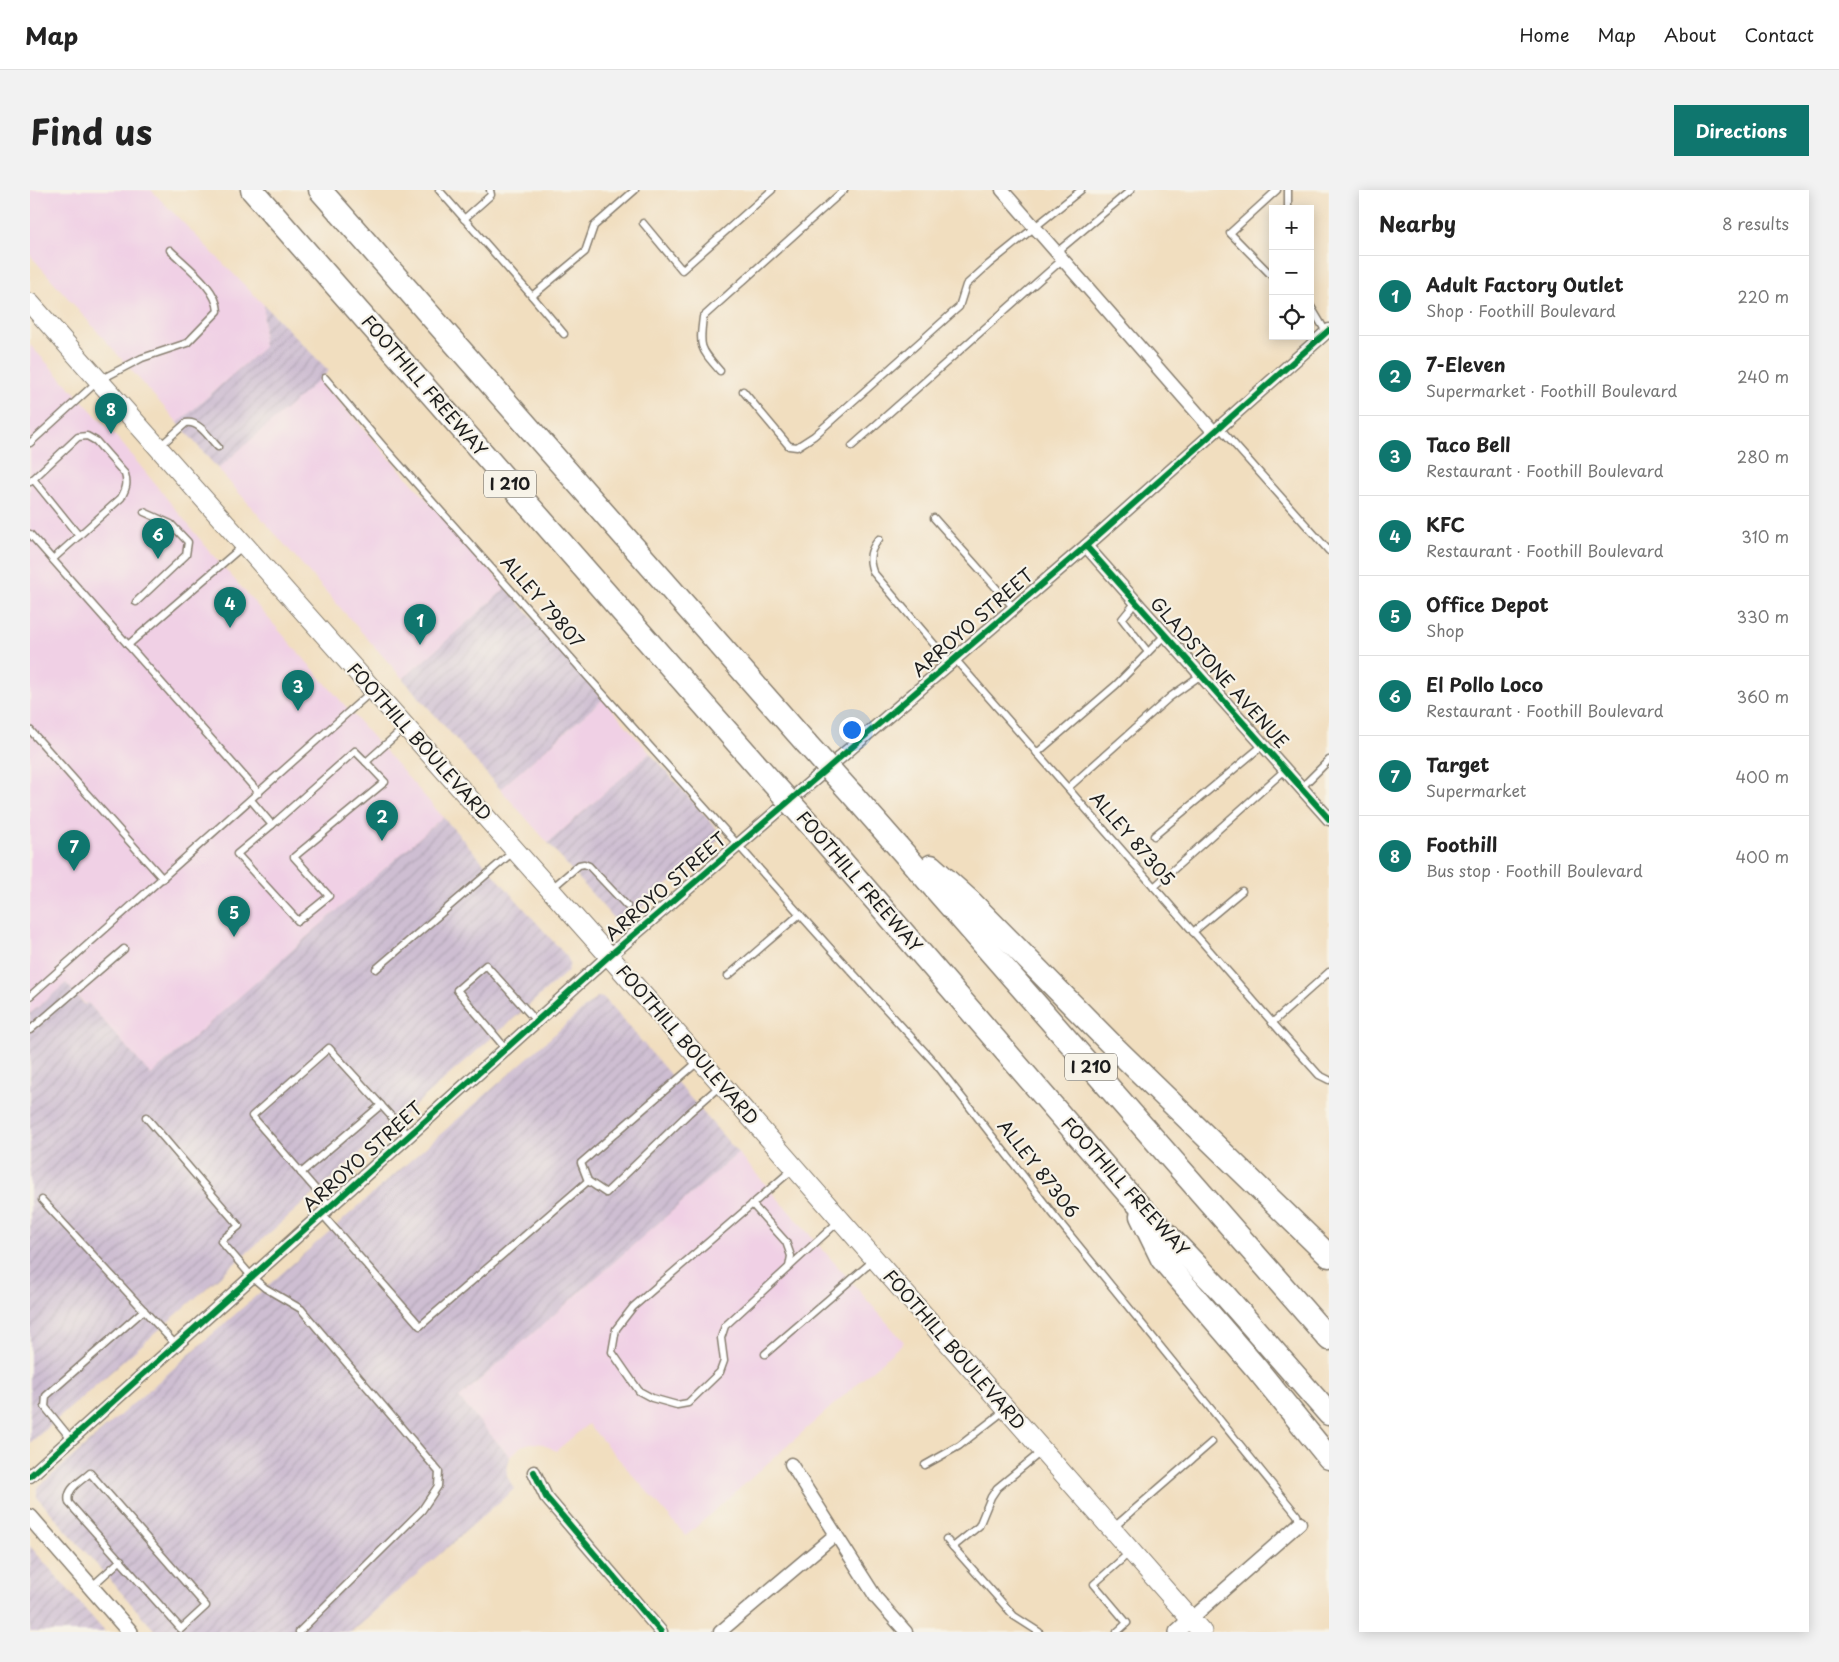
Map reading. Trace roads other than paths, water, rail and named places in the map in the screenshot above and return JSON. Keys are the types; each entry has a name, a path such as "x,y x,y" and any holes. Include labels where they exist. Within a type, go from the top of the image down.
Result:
{"highway":[{"name":"FOOTHILL FREEWAY","path":"252,190 814,829 1131,1197 1223,1293 1329,1414"},
{"name":"I 210","path":"320,190 1329,1339"},
{"path":"852,794 972,903 1114,1047 1329,1256"},
{"path":"1131,1197 1162,1259 1256,1368 1329,1458"}],"main road":[{"name":"FOOTHILL BOULEVARD","path":"30,303 609,956 1197,1626"}],"street":[{"path":"1002,190 1216,429"},
{"name":"ARROYO STREET","path":"30,1476 609,956 1086,546 1327,331"},
{"name":"GLADSTONE AVENUE","path":"1086,546 1329,819"},
{"path":"791,1464 877,1599 906,1632"},
{"path":"534,1472 546,1497 661,1632"},
{"path":"30,1518 130,1632"},
{"path":"1177,1632 1197,1626 1300,1523"},
{"path":"720,1632 836,1534"}],"lane":[{"path":"439,190 564,334"},
{"path":"464,219 490,195 490,190"},
{"path":"532,296 585,252 594,226 635,190"},
{"path":"644,223 682,270 772,190"},
{"path":"720,371 703,351 701,335 703,316 844,190"},
{"path":"743,391 789,446 797,447 814,436 959,307 966,285 989,264 1081,190"},
{"path":"852,446 1131,190"},
{"path":"1269,273 1230,233 1277,190"},
{"path":"1288,190 1288,205"},
{"path":"30,442 98,381 142,358 187,343 218,311 217,302 212,292 170,250"},
{"path":"1314,310 1327,331"},
{"name":"ALLEY 79807","path":"325,378 383,446 739,845"},
{"path":"158,447 186,423 191,422 197,424 218,447"},
{"path":"1216,429 1329,551"},
{"path":"53,559 79,536 121,498 127,488 125,474 96,441 87,436 78,437 32,481 79,536"},
{"path":"136,602 186,555 188,549 188,542 171,524 144,512"},
{"path":"934,518 1014,608"},
{"path":"30,534 259,793"},
{"name":"ALLEY 87305","path":"879,538 872,547 869,556 873,572 1068,788 1272,1023 1319,1075 1329,1080"},
{"path":"128,644 244,545"},
{"path":"1136,602 1122,620 1148,652"},
{"path":"1037,753 1116,685 1165,635"},
{"path":"1068,788 1170,697 1201,675"},
{"path":"30,996 373,690"},
{"path":"366,762 406,727"},
{"path":"30,730 163,878"},
{"path":"1154,836 1263,745"},
{"path":"355,752 385,782 294,857 328,896 298,921 237,854 272,825 355,752"},
{"path":"1301,788 1329,760"},
{"path":"1154,887 1286,770"},
{"path":"251,800 272,825"},
{"name":"ALLEY 87306","path":"739,845 936,1064 1053,1214 1297,1515 1300,1523"},
{"path":"376,968 515,850"},
{"path":"550,890 579,864 584,864 589,866 627,906"},
{"path":"1193,932 1242,891"},
{"path":"728,976 800,914"},
{"path":"30,1030 124,949"},
{"path":"506,1049 457,990 486,965 536,1022"},
{"path":"1272,1023 1329,972"},
{"path":"409,1136 329,1048 252,1116 301,1173 326,1210 420,1326 588,1182"},
{"path":"700,1060 581,1164 588,1182 606,1193 721,1085"},
{"path":"301,1173 381,1105"},
{"path":"146,1117 239,1226 221,1241 264,1288 301,1308 439,1472 438,1486 422,1510 299,1632"},
{"path":"794,1168 633,1307 616,1329 612,1352 639,1391 652,1398 677,1405 688,1404 720,1372 724,1361 721,1338 725,1326 840,1220"},
{"path":"42,1200 176,1345"},
{"path":"752,1204 786,1242 791,1256 789,1267"},
{"path":"765,1354 875,1259"},
{"path":"71,1439 44,1407 46,1396 144,1310"},
{"path":"925,1465 959,1446 1007,1409"},
{"path":"1112,1528 1212,1442"},
{"path":"953,1547 979,1526 991,1497 997,1488 1043,1450"},
{"path":"90,1473 206,1606 181,1629 121,1560 69,1504 67,1498 69,1490 90,1473"},
{"path":"946,1539 1014,1616 1039,1632"},
{"path":"1117,1632 1127,1623 1094,1584 1131,1551"},
{"path":"91,1587 121,1560"}],"place":[{"name":"Foothill","path":"111,434"},
{"name":"El Pollo Loco","path":"158,559"},
{"name":"KFC","path":"230,628"},
{"name":"Adult Factory Outlet","path":"420,645"},
{"name":"Taco Bell","path":"298,711"},
{"name":"7-Eleven","path":"382,841"},
{"name":"Target","path":"74,871"},
{"name":"Office Depot","path":"234,937"}]}
